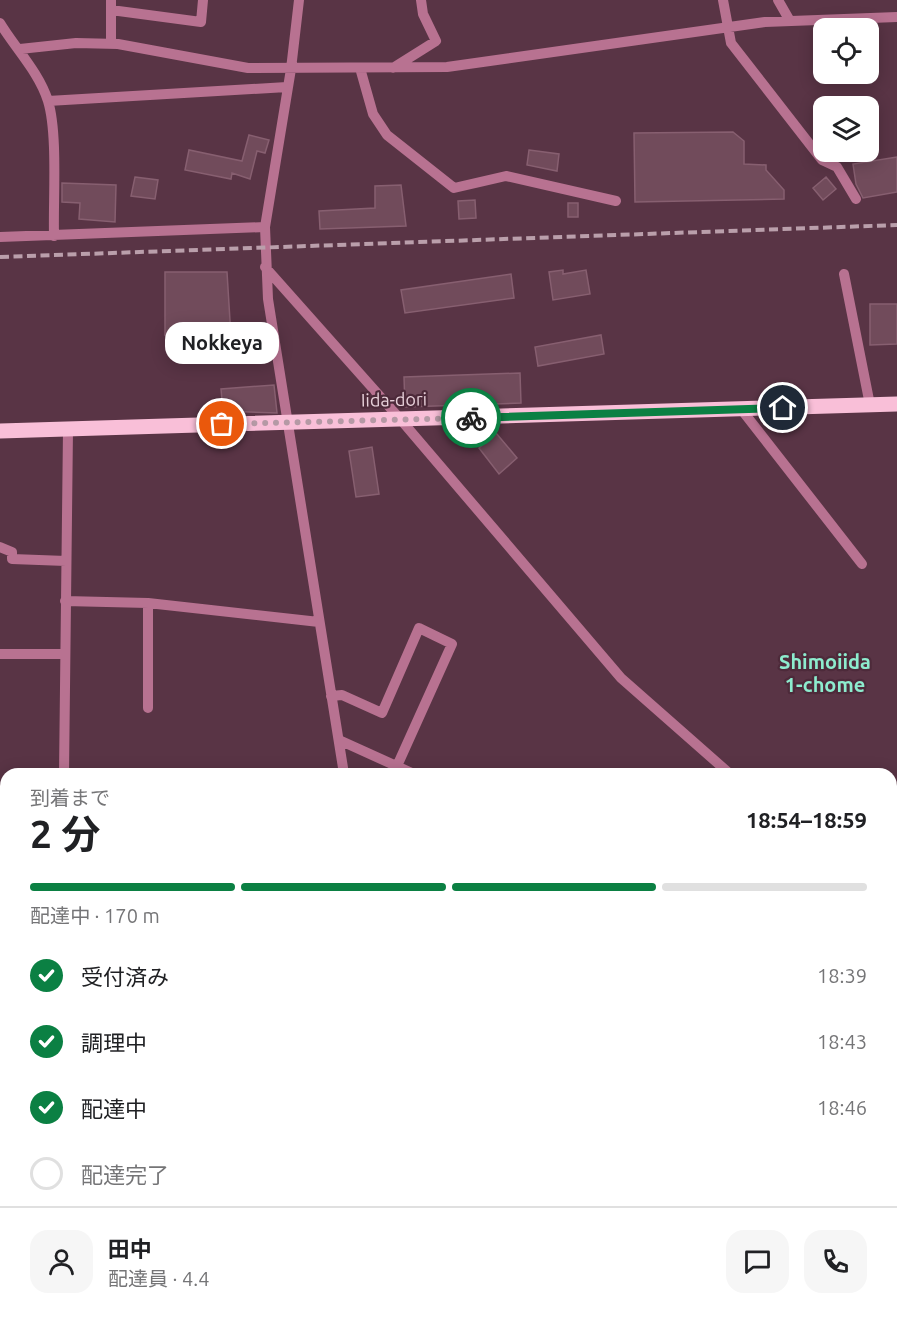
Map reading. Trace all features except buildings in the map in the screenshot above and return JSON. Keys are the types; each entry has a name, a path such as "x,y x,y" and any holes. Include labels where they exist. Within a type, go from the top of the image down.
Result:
{"main road":[{"name":"Iida-dori","path":"0,431 897,404"}],"street":[{"path":"111,44 111,5 201,22 203,0"},
{"path":"299,0 291,69 264,227 266,267 268,299 343,768"},
{"path":"393,68 436,41 423,14 421,0"},
{"path":"723,0 726,27 731,43 748,68 822,160 837,167 856,198"},
{"path":"778,0 790,21"},
{"path":"20,49 76,43 111,44 248,68 393,68 470,64 726,27 790,21 897,18"},
{"path":"0,23 9,39 20,49 48,101 52,134 54,236"},
{"path":"360,68 373,114 387,135 454,188 506,176 616,201"},
{"path":"48,101 287,87"},
{"path":"0,237 264,227"},
{"path":"266,267 401,420 621,678 723,768"},
{"path":"844,274 870,405"},
{"path":"741,409 862,564"},
{"path":"64,768 68,430"},
{"path":"0,547 12,552 12,559 66,561"},
{"path":"65,601 148,603 320,622"},
{"path":"148,603 148,708"},
{"path":"331,696 342,694 382,713 419,628 452,644 398,766"},
{"path":"0,654 64,654"},
{"path":"339,740 402,768"}],"railway":[{"path":"0,257 897,225"}],"way so far":[{"path":"222,424 471,418"}],"place":[{"name":"Nokkeya","path":"222,424"}],"district":[{"name":"Shimoiida 1-chome","path":"825,674"}],"route":[{"path":"471,418 783,408"}]}
